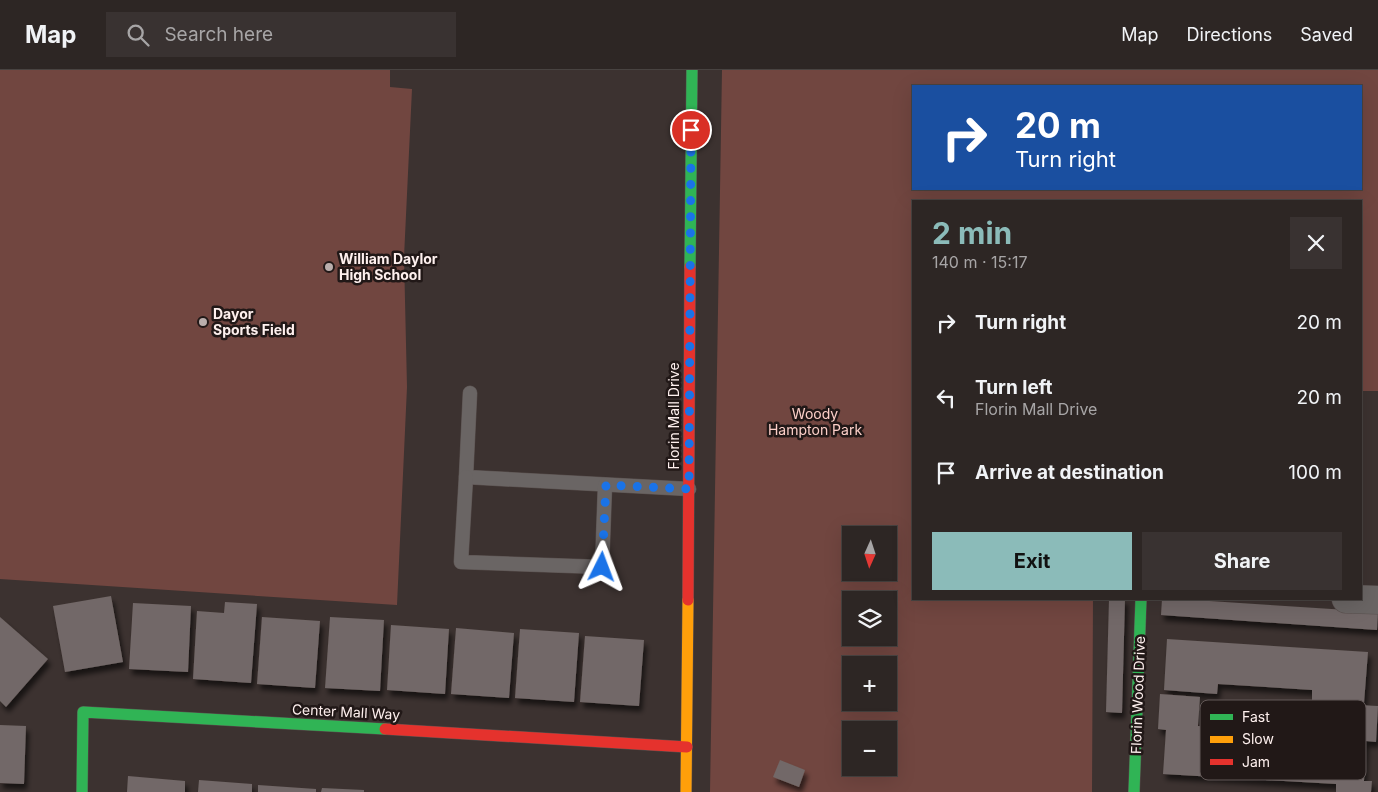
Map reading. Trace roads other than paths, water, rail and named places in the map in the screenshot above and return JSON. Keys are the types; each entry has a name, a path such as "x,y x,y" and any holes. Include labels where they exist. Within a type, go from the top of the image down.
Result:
{"street":[{"name":"Florin Mall Drive","path":"686,792 692,70"},
{"name":"Florin Wood Drive","path":"1134,792 1141,600"},
{"path":"1362,600 1378,600"},
{"name":"Center Mall Way","path":"82,792 83,712 687,748"}],"lane":[{"path":"470,393 461,562 602,567 606,485"},
{"path":"466,478 689,489"}],"place":[{"name":"William Daylor High School","path":"329,267"},
{"name":"Dayor Sports Field","path":"203,322"}],"park label":[{"name":"Woody Hampton Park","path":"815,422"}]}
